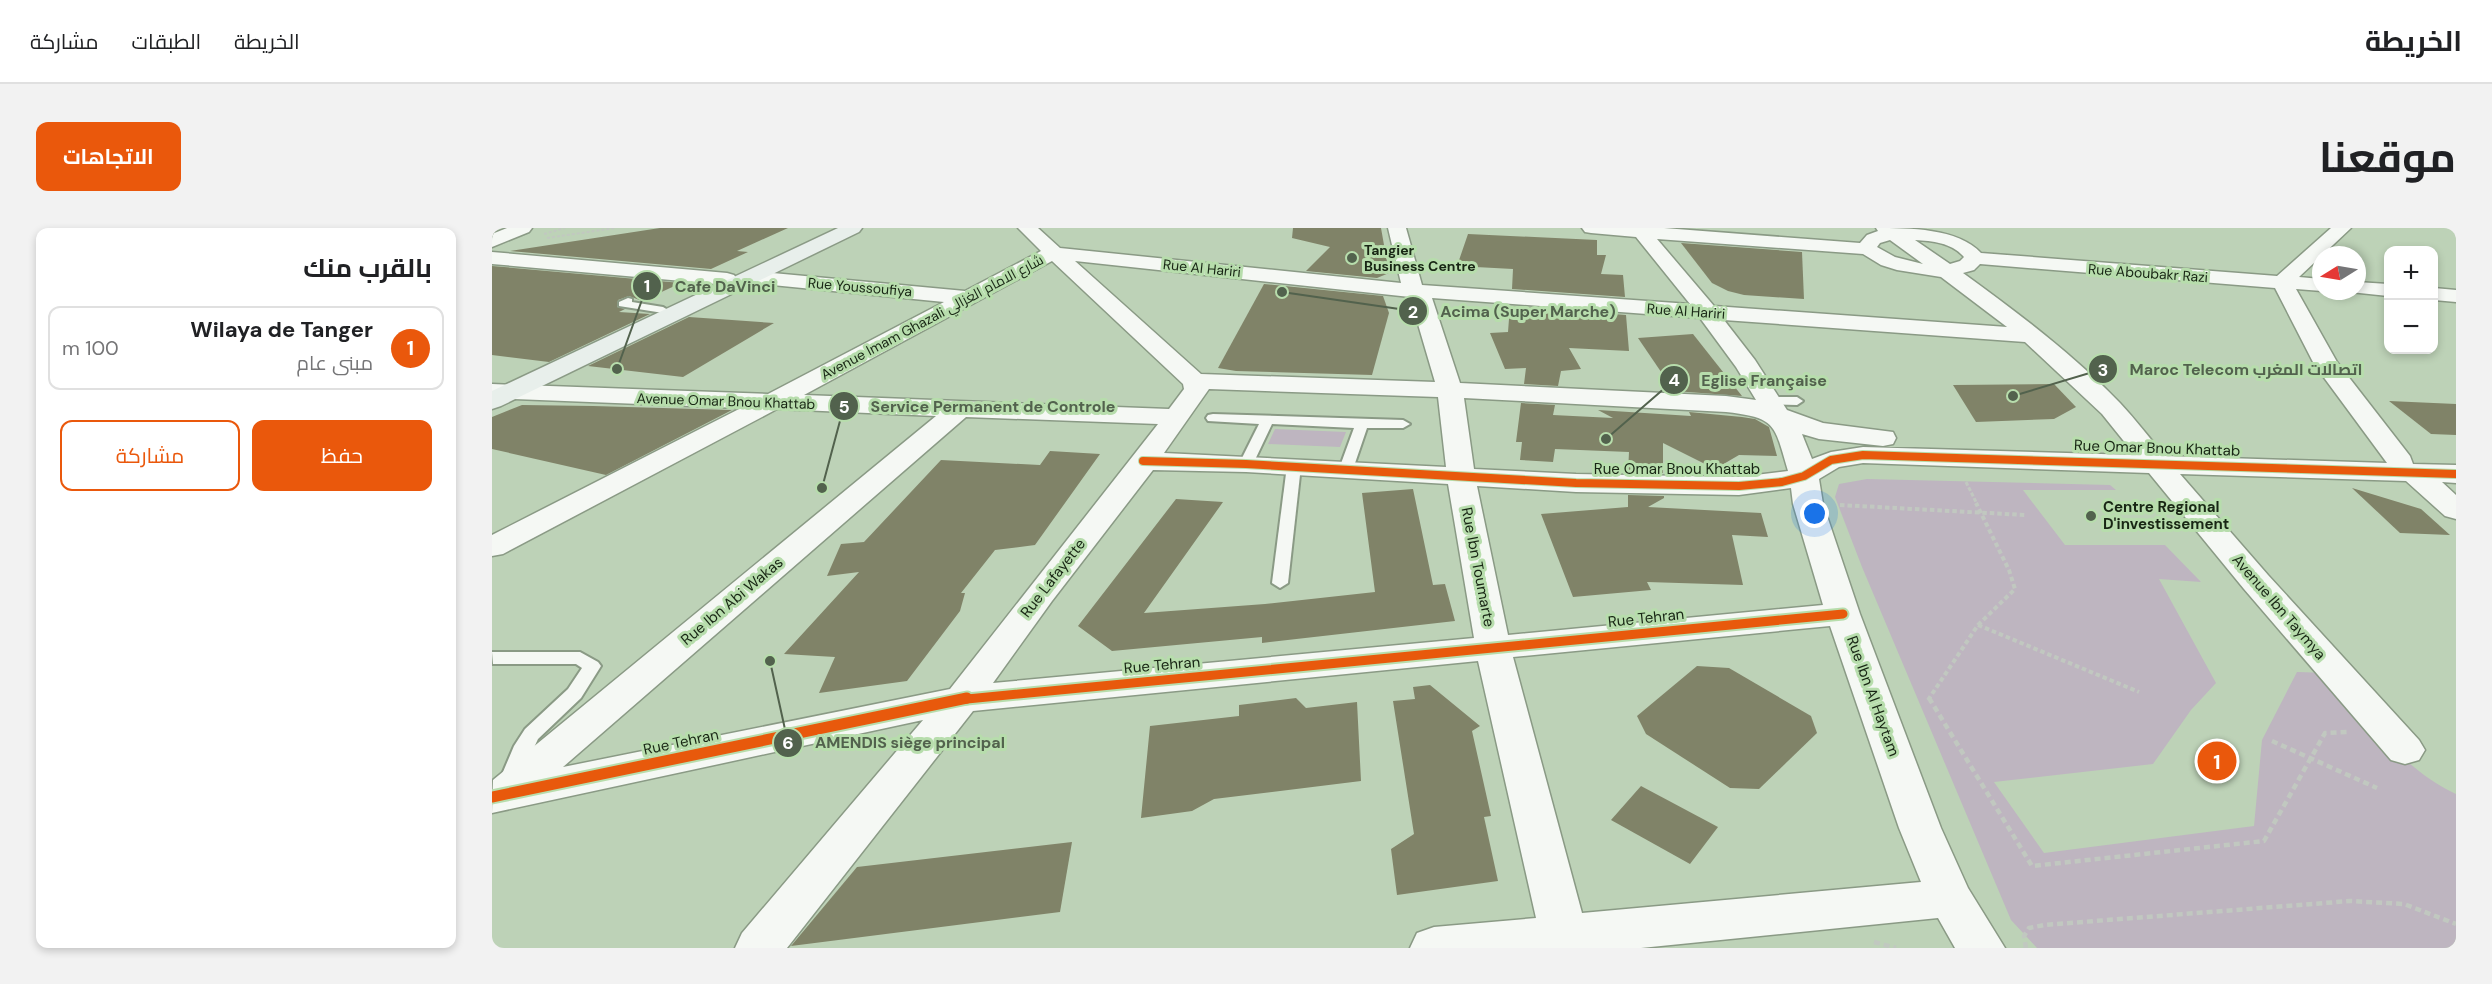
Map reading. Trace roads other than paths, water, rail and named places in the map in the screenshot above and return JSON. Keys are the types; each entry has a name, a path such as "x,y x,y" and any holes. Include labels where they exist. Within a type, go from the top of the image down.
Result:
{"main road":[{"path":"496,394 834,228"},
{"path":"496,394 752,278 853,228"}],"street":[{"path":"492,241 523,228"},
{"path":"1027,228 1194,381"},
{"name":"Rue Ibn Toumarte","path":"1396,228 1450,390 1461,477 1493,647 1565,941"},
{"path":"1591,228 1642,232 1882,237 1912,234 1948,240 1972,252 1975,258 1967,266 1945,270"},
{"path":"2342,228 2282,282 2326,364 2407,467 2456,510"},
{"name":"Rue Ibn Al Haytam","path":"1642,232 1782,406 1843,614 1920,828 1950,898 1981,948"},
{"path":"1948,240 1968,232"},
{"name":"Avenue Ibn Taymya","path":"1882,237 1945,270 2033,336 2090,386 2396,740"},
{"name":"Rue Al Hariri","path":"1053,253 1416,291 2033,336"},
{"name":"Avenue Imam Ghazali شارع الامام الغزالي","path":"492,547 1053,253"},
{"path":"492,258 727,279"},
{"name":"Rue Aboubakr Razi","path":"1975,258 2312,284"},
{"name":"Rue Youssoufiya","path":"752,278 969,297"},
{"path":"2366,289 2384,290"},
{"path":"2438,294 2456,296"},
{"name":"Rue Omar Bnou Khattab","path":"1194,381 1450,390 1782,406 1819,431 1856,437 2150,456 2407,467 2456,474"},
{"name":"Rue Lafayette","path":"759,948 962,699 1176,417 1197,388 1194,381"},
{"name":"Avenue Omar Bnou Khattab","path":"496,394 1176,417"},
{"name":"Rue Ibn Abi Wakas","path":"498,795 960,409"},
{"name":"Rue Omar Bnou Khattab","path":"1143,461 1294,466 1588,483 1738,486 1773,483 1806,490 1820,466 1845,457 1891,455 2150,456"},
{"name":"Rue Omar Bnou Khattab","path":"2407,467 2456,464"},
{"name":"Rue Tehran","path":"498,795 962,699 1843,614"},
{"path":"1434,948 1565,941 1950,898"}],"lane":[{"path":"628,301 623,304 663,310"},
{"path":"1214,418 1403,424"},
{"path":"1246,464 1268,419"},
{"path":"1346,469 1362,424"},
{"path":"1280,583 1294,466"},
{"path":"493,658 580,658 592,666 587,679 577,692 534,730 498,795"}],"place":[{"name":"Tangier Business Centre","path":"1352,258"},
{"name":"Acima (Super Marche)","path":"1282,292"},
{"name":"Cafe DaVinci","path":"617,369"},
{"name":"Maroc Telecom اتصالات المغرب","path":"2013,396"},
{"name":"Eglise Française","path":"1606,439"},
{"name":"Service Permanent de Controle","path":"822,488"},
{"name":"Centre Regional D'investissement","path":"2091,516"},
{"name":"AMENDIS siège principal","path":"770,661"},
{"name":"Wilaya de Tanger","path":"2217,761"}]}
